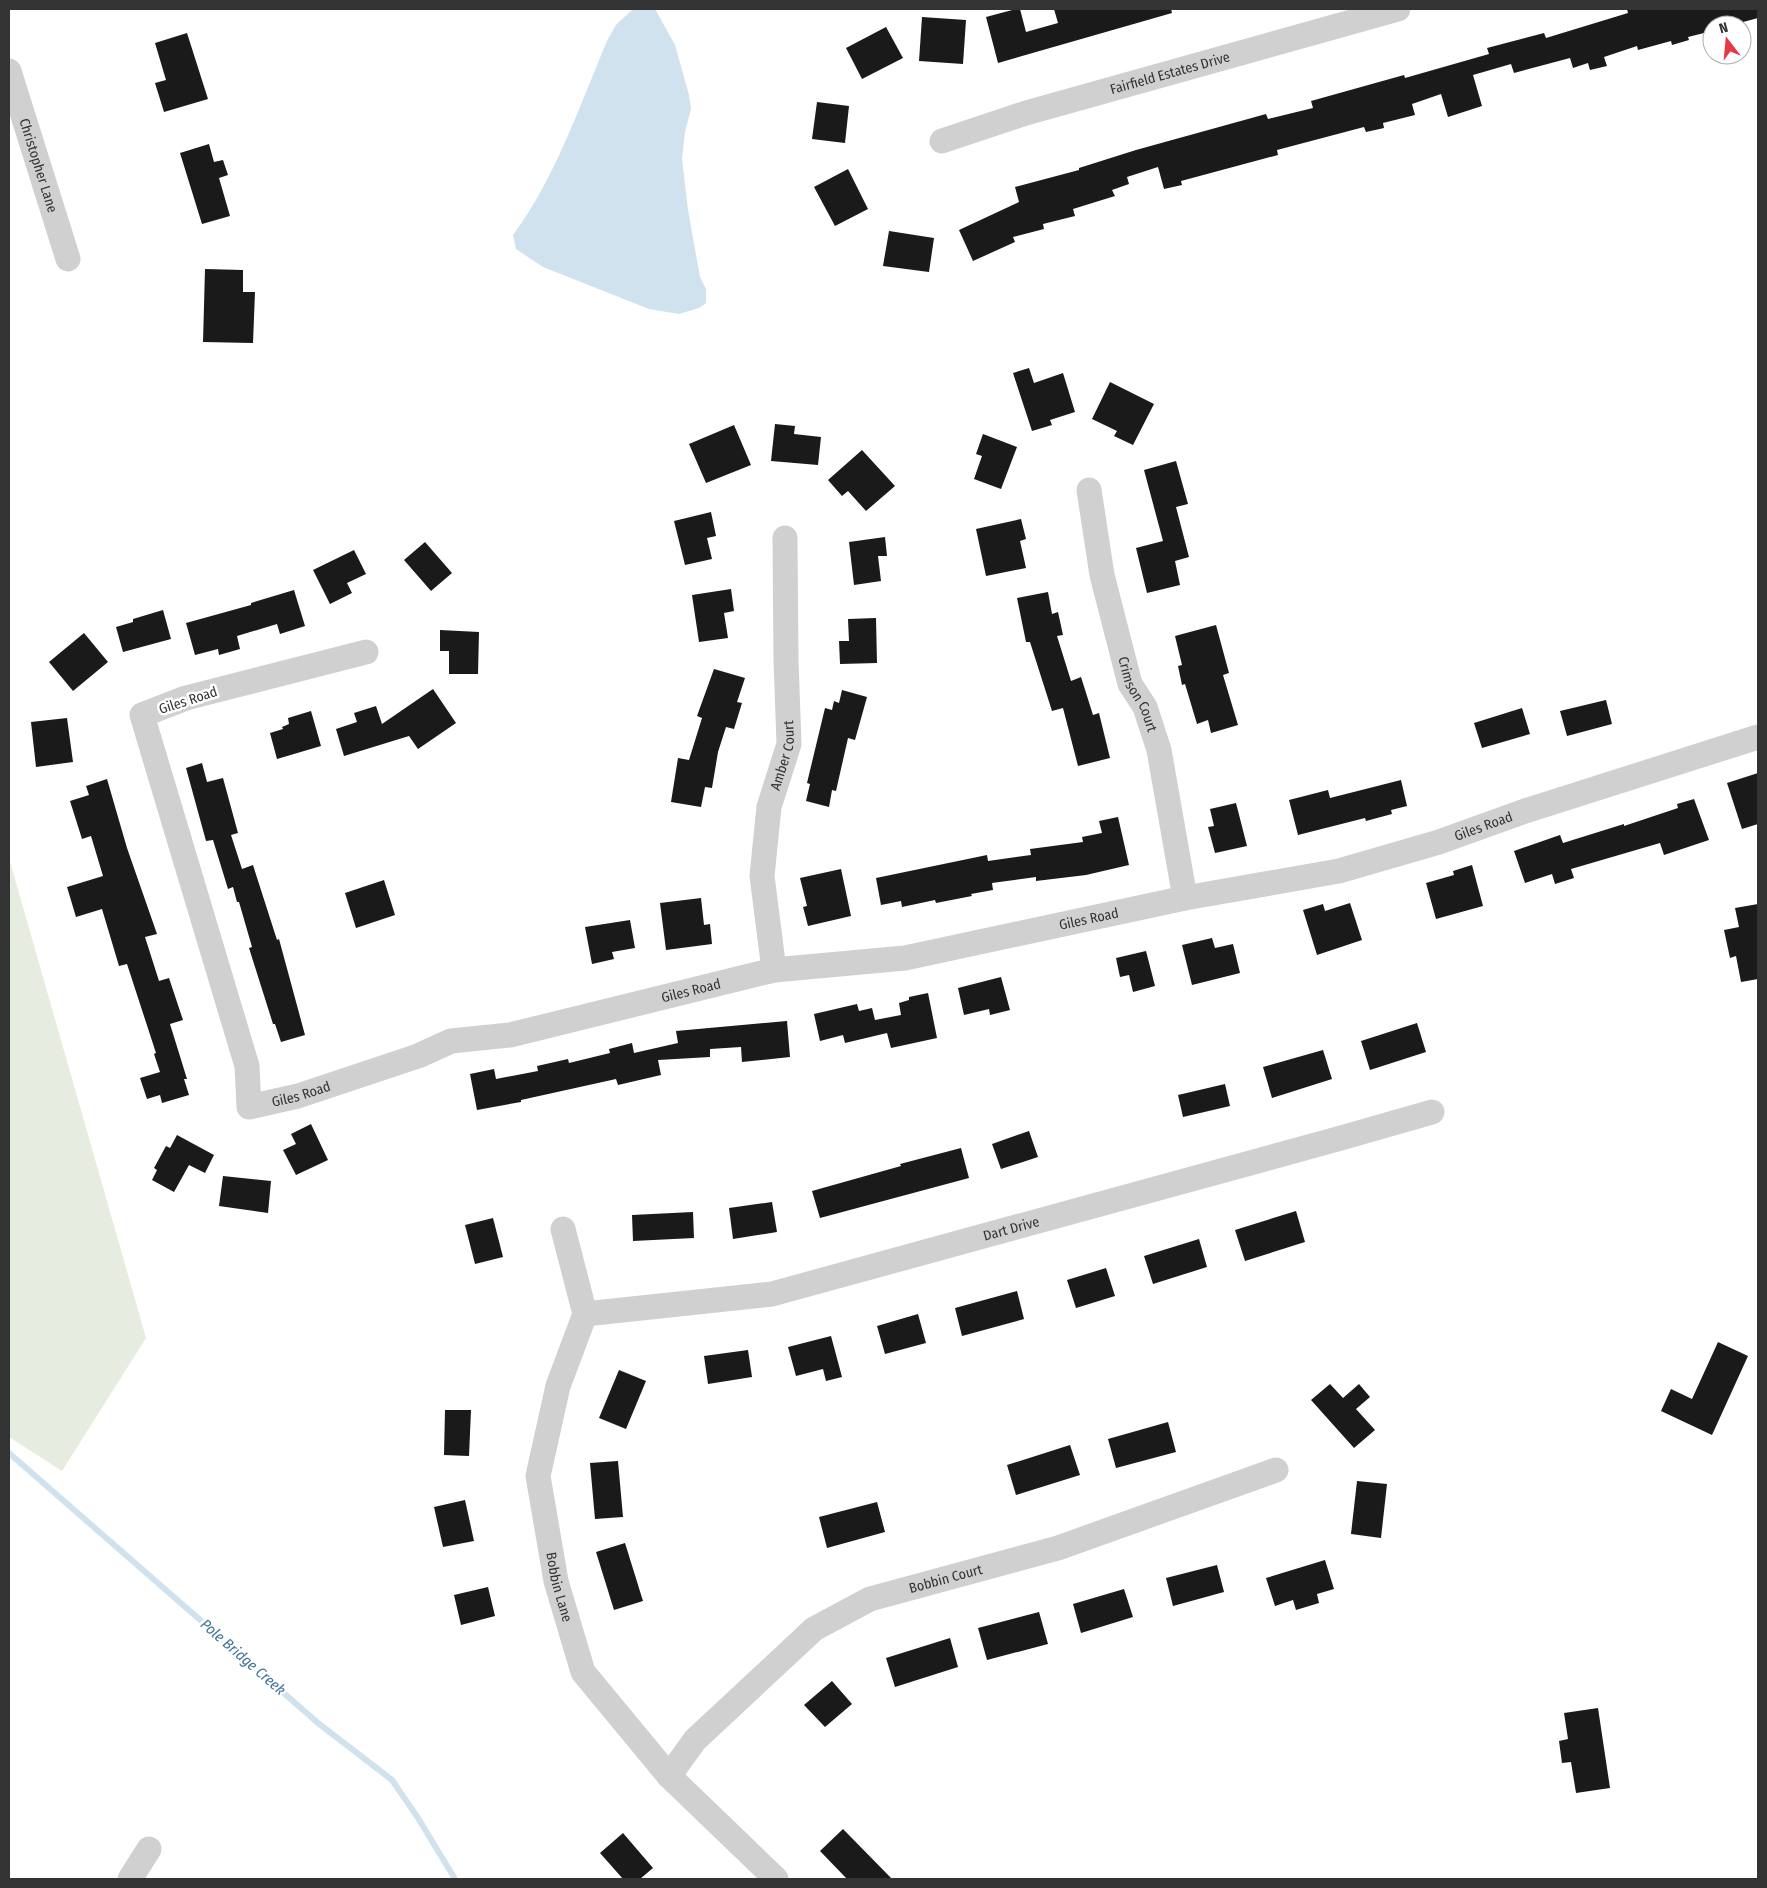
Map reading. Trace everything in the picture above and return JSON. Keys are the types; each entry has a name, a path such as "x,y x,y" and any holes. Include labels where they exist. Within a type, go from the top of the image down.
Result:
{"street":[{"name":"Fairfield Estates Drive","path":"942,141 1026,114 1398,9"},
{"name":"Christopher Lane","path":"9,71 68,259"},
{"name":"Crimson Court","path":"1089,490 1102,575 1130,684 1145,708 1159,750 1185,898"},
{"name":"Amber Court","path":"774,970 762,876 768,807 789,744 785,538"},
{"name":"Giles Road","path":"366,652 186,698 142,716 247,1066 249,1107 298,1096 418,1056 451,1041 510,1035 774,970 905,958 1185,898 1339,871 1439,842 1525,811 1758,737"},
{"name":"Dart Drive","path":"585,1314 772,1294 1432,1112"},
{"path":"563,1228 585,1314"},
{"name":"Bobbin Lane","path":"585,1314 558,1386 538,1476 556,1581 582,1672 669,1776 776,1879"},
{"name":"Bobbin Court","path":"669,1776 695,1740 814,1629 870,1599 1058,1548 1276,1470"},
{"path":"130,1879 149,1848"}],"shaded area":[{"path":"9,858 146,1338 62,1471 9,1437"}],"water":[{"path":"633,9 655,9 675,45 689,95 691,109 685,132 682,159 688,210 700,277 706,289 706,303 699,308 679,314 649,309 543,267 516,249 513,235 542,190 554,166 607,41 616,25"}],"building":[{"path":"1020,9 1026,32 1058,23 1054,9 1171,9 1172,13 998,63 986,17"},
{"path":"1627,9 1758,9 1758,18 1752,20 1752,15 1702,15 1702,34 1688,37 1689,40 1672,45 1671,41 1638,50 1637,46 1604,57 1607,66 1590,70 1588,63 1573,68 1570,58 1514,73 1511,64 1473,75 1482,106 1448,117 1441,94 1412,104 1415,115 1383,123 1384,128 1366,132 1364,127 1277,150 1278,155 1181,181 1182,185 1164,189 1158,167 1127,177 1129,184 1112,190 1115,196 1073,209 1075,216 1043,224 1044,229 1013,237 1015,242 973,261 959,230 1019,202 1015,187 1079,170 1079,168 1136,150 1266,114 1268,119 1313,108 1311,101 1404,75 1405,78 1489,54 1487,48 1544,33 1546,38 1628,13"},
{"path":"922,17 966,20 963,64 919,61"},
{"path":"886,27 903,58 862,79 846,48"},
{"path":"187,33 208,99 164,112 155,83 166,80 155,43"},
{"path":"817,102 849,106 845,143 812,139"},
{"path":"209,144 214,162 223,160 228,175 219,178 230,216 202,224 180,153"},
{"path":"848,169 868,209 835,226 814,187"},
{"path":"889,231 934,238 929,272 883,266"},
{"path":"205,269 243,270 243,292 255,292 253,343 203,342"},
{"path":"1029,368 1034,383 1063,373 1075,412 1050,420 1052,425 1032,431 1013,373"},
{"path":"1110,382 1154,404 1133,445 1114,436 1117,431 1092,419"},
{"path":"775,424 795,426 794,434 821,437 818,465 771,461"},
{"path":"734,425 751,465 706,483 689,444"},
{"path":"983,434 1017,447 1001,489 974,479 982,456 976,454"},
{"path":"862,450 895,486 866,511 848,491 842,496 828,480"},
{"path":"1176,461 1188,504 1176,507 1189,557 1175,561 1180,585 1147,593 1136,548 1163,541 1144,470"},
{"path":"711,512 716,536 707,538 712,559 685,565 674,521"},
{"path":"1021,519 1026,539 1020,541 1026,568 986,576 976,529"},
{"path":"885,537 887,556 878,556 881,581 854,585 849,542"},
{"path":"425,542 452,573 431,591 404,560"},
{"path":"354,550 366,574 347,583 352,593 330,604 313,570"},
{"path":"731,589 734,611 724,613 728,638 699,642 692,595"},
{"path":"294,590 305,626 280,634 277,624 237,636 240,649 219,655 218,649 195,655 186,623 251,605 251,603"},
{"path":"1048,592 1052,614 1058,612 1063,635 1057,636 1071,681 1081,677 1093,715 1099,713 1110,758 1078,766 1063,708 1052,711 1030,642 1026,642 1017,598"},
{"path":"163,610 171,639 123,652 116,627 133,622 133,619"},
{"path":"876,618 877,663 840,664 839,641 849,641 848,619"},
{"path":"1216,625 1229,673 1223,675 1238,725 1211,733 1208,720 1197,724 1185,684 1182,685 1178,666 1182,665 1175,636"},
{"path":"440,630 479,632 478,674 449,674 449,651 440,651"},
{"path":"84,633 108,662 73,691 49,662"},
{"path":"714,669 745,678 737,702 742,703 734,729 726,727 718,752 712,788 705,787 701,807 671,802 678,758 689,760 702,718 697,716"},
{"path":"433,689 456,723 418,749 409,736 344,756 336,729 357,722 354,713 376,706 382,724"},
{"path":"842,690 867,697 855,740 848,738 836,791 832,790 829,807 806,801 810,784 807,783 825,708 832,710 834,701 839,703"},
{"path":"1606,700 1612,724 1567,736 1560,711"},
{"path":"1522,708 1530,734 1482,748 1474,723"},
{"path":"311,711 321,746 277,759 270,733 283,729 282,727 289,724 288,718"},
{"path":"67,718 73,762 36,767 31,722"},
{"path":"202,763 207,782 223,778 238,833 231,835 242,869 253,865 277,940 279,939 305,1035 281,1042 275,1024 273,1024 249,948 252,947 239,902 237,902 233,887 228,889 213,840 206,841 186,768"},
{"path":"1758,773 1758,824 1742,829 1727,783"},
{"path":"107,779 127,848 157,934 145,937 159,981 169,978 183,1020 170,1024 187,1079 184,1079 189,1095 162,1103 160,1095 147,1099 140,1078 160,1072 154,1054 156,1053 127,964 119,966 102,909 76,917 67,887 103,876 91,836 82,839 70,801 89,795 86,786"},
{"path":"1401,780 1407,806 1391,810 1392,814 1366,821 1365,818 1298,835 1289,800 1328,790 1330,798"},
{"path":"1694,799 1709,840 1664,855 1660,843 1571,869 1574,878 1555,884 1552,874 1525,883 1514,851 1560,835 1563,843 1624,824 1624,826 1678,808 1677,804"},
{"path":"1236,803 1247,846 1215,853 1208,827 1214,826 1210,809"},
{"path":"1118,817 1129,865 1086,875 1036,881 1036,877 992,883 993,890 936,903 935,900 902,907 901,901 881,905 876,878 987,855 988,861 1031,855 1030,849 1083,842 1082,837 1102,833 1099,821"},
{"path":"1472,865 1483,906 1436,919 1426,883 1454,875 1453,871"},
{"path":"841,869 851,916 808,926 803,907 807,906 800,878"},
{"path":"384,880 395,915 356,928 345,893"},
{"path":"701,898 704,925 710,924 712,944 666,950 660,903"},
{"path":"1350,903 1362,940 1317,955 1303,910 1323,904 1325,911"},
{"path":"1758,904 1758,979 1741,982 1736,956 1730,958 1724,930 1739,927 1735,908"},
{"path":"630,920 635,948 612,952 614,959 592,964 585,927"},
{"path":"1212,938 1215,948 1233,944 1240,973 1192,985 1182,945"},
{"path":"1146,951 1155,986 1133,992 1129,975 1120,977 1116,958"},
{"path":"1001,977 1010,1010 990,1015 989,1009 964,1015 958,988"},
{"path":"928,993 937,1038 891,1048 887,1033 845,1043 843,1035 820,1041 814,1014 857,1004 859,1011 872,1008 875,1020 901,1015 899,1003 909,1000 909,997"},
{"path":"787,1021 790,1057 742,1062 741,1047 710,1049 710,1057 658,1060 661,1075 618,1085 616,1079 521,1100 521,1102 477,1110 470,1074 494,1069 496,1079 538,1071 537,1066 568,1059 569,1063 610,1053 609,1049 632,1043 634,1053 678,1043 676,1031"},
{"path":"1417,1023 1426,1052 1370,1070 1361,1041"},
{"path":"1323,1050 1332,1079 1272,1098 1263,1067"},
{"path":"1225,1084 1230,1106 1183,1117 1178,1095"},
{"path":"311,1124 328,1160 296,1175 283,1150 296,1144 291,1134"},
{"path":"1029,1131 1038,1157 1001,1169 992,1144"},
{"path":"177,1135 214,1155 205,1173 189,1165 174,1192 152,1180 157,1170 154,1168 166,1146 170,1148"},
{"path":"961,1148 969,1178 820,1218 812,1191 901,1166 900,1164"},
{"path":"223,1176 271,1181 268,1213 219,1206"},
{"path":"772,1202 777,1232 733,1239 729,1208"},
{"path":"1296,1211 1305,1242 1245,1261 1235,1230"},
{"path":"693,1212 694,1238 633,1241 632,1215"},
{"path":"493,1218 503,1257 475,1264 465,1225"},
{"path":"1199,1239 1207,1267 1153,1284 1144,1256"},
{"path":"1106,1268 1115,1296 1076,1308 1067,1280"},
{"path":"1017,1291 1024,1319 962,1336 955,1308"},
{"path":"918,1314 926,1343 885,1354 877,1326"},
{"path":"831,1336 842,1377 826,1381 823,1369 796,1376 788,1347"},
{"path":"1718,1342 1748,1356 1712,1435 1661,1411 1671,1389 1692,1399"},
{"path":"748,1350 752,1377 708,1384 704,1356"},
{"path":"619,1370 646,1381 626,1429 599,1418"},
{"path":"1330,1384 1343,1398 1359,1384 1370,1397 1356,1409 1375,1430 1354,1448 1311,1400"},
{"path":"445,1410 471,1410 469,1456 444,1455"},
{"path":"1168,1422 1176,1452 1116,1468 1108,1439"},
{"path":"1070,1445 1080,1475 1016,1495 1007,1465"},
{"path":"618,1461 623,1517 595,1519 590,1463"},
{"path":"1357,1481 1387,1484 1381,1538 1351,1534"},
{"path":"465,1500 474,1541 443,1547 434,1507"},
{"path":"877,1502 885,1532 827,1548 819,1517"},
{"path":"625,1543 643,1601 614,1610 596,1552"},
{"path":"1325,1560 1334,1589 1317,1594 1319,1603 1296,1610 1293,1600 1275,1606 1266,1578"},
{"path":"1217,1565 1224,1592 1173,1606 1166,1578"},
{"path":"488,1587 495,1616 461,1625 454,1595"},
{"path":"1124,1589 1133,1617 1081,1633 1073,1604"},
{"path":"1039,1612 1048,1644 987,1660 978,1628"},
{"path":"950,1638 958,1667 895,1687 886,1658"},
{"path":"832,1681 852,1704 825,1727 804,1705"},
{"path":"1598,1708 1610,1788 1576,1793 1571,1762 1562,1763 1559,1741 1568,1739 1564,1713"},
{"path":"843,1829 892,1879 847,1879 820,1851"},
{"path":"623,1833 653,1868 640,1879 623,1879 600,1853"}],"waterway":[{"name":"Pole Bridge Creek","path":"9,1453 318,1723 392,1780 418,1818 455,1879"}]}
